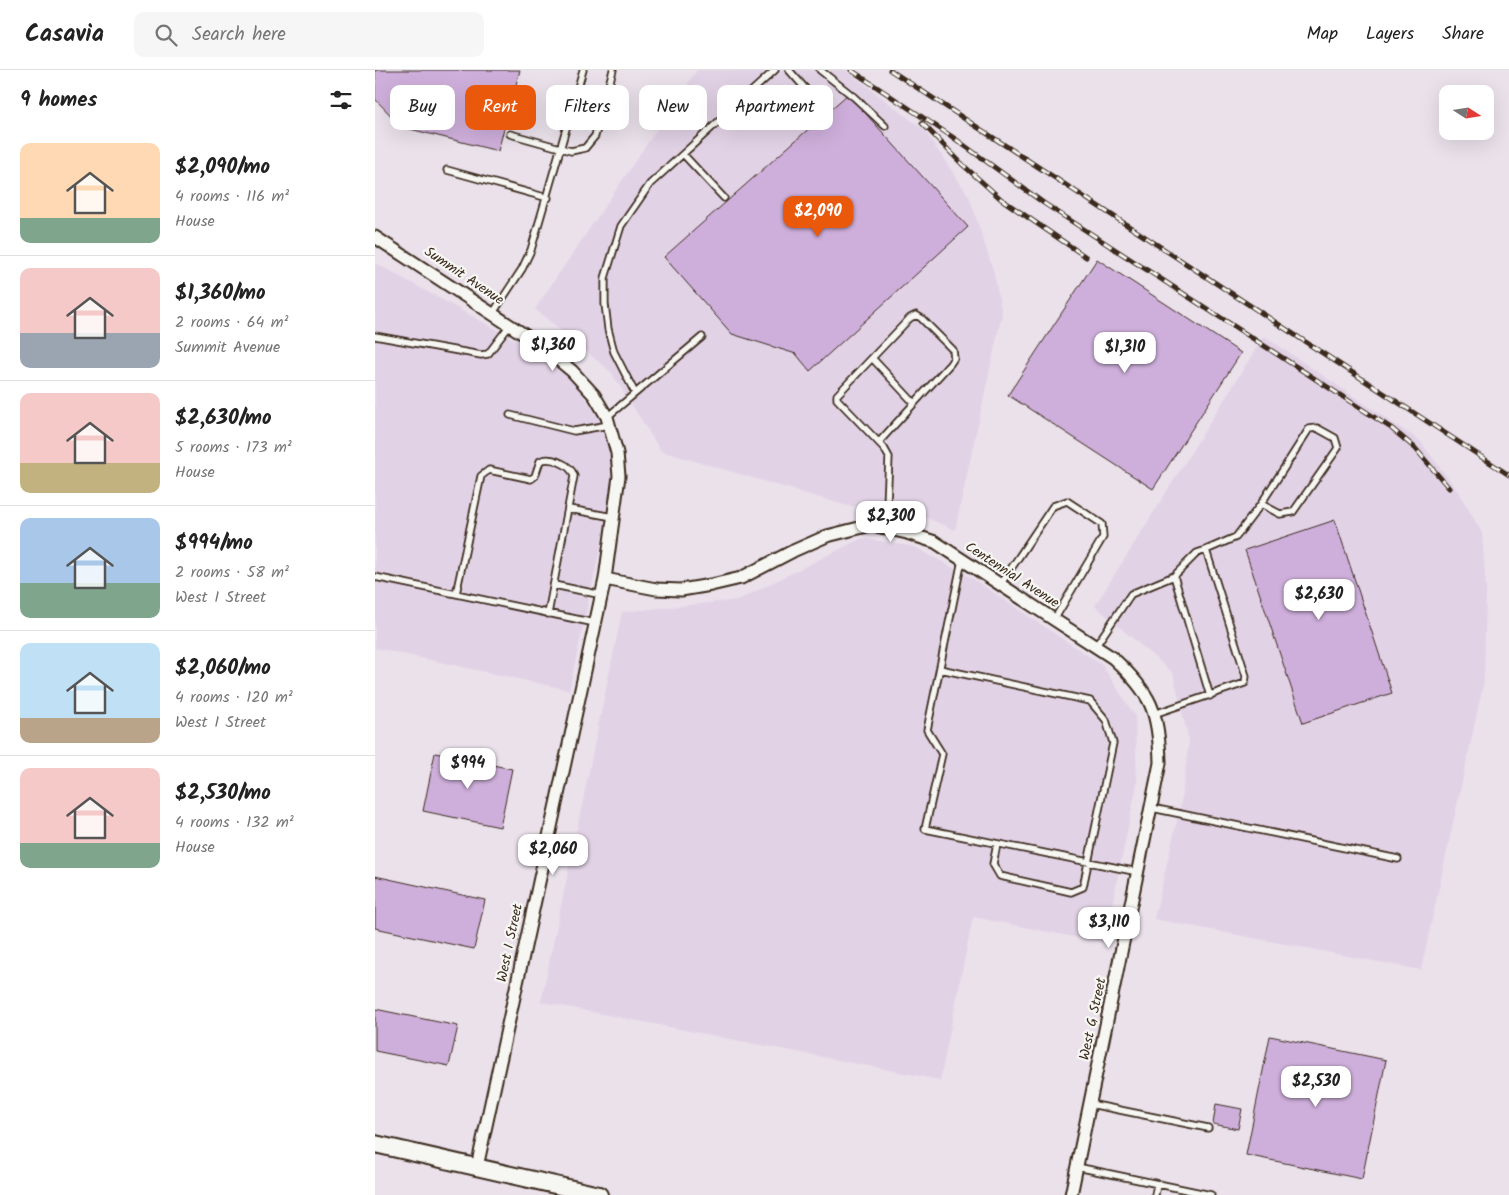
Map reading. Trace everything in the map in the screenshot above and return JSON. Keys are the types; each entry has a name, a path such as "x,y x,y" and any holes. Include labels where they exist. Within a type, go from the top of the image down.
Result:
{"street":[{"name":"Summit Avenue","path":"375,237 543,347 573,371 594,395 609,421 617,453 619,476 615,517 605,579"},
{"name":"Centennial Avenue","path":"605,579 656,589 681,590 711,585 741,578 827,536 871,525 886,528 935,542 1095,646 1113,658 1137,680 1150,701"},
{"name":"West I Street","path":"477,1167 605,579"},
{"name":"West G Street","path":"1071,1195 1160,763 1160,736 1150,701"},
{"path":"375,1144 581,1193 599,1195"}],"lane":[{"path":"493,313 525,263 548,198 583,70"},
{"path":"510,134 562,148 578,150 591,144 595,136 613,70"},
{"path":"635,393 614,352 608,329 605,278 621,226 650,184 775,70"},
{"path":"789,70 802,85"},
{"path":"820,70 855,97 885,126"},
{"path":"683,154 724,198"},
{"path":"447,170 548,198"},
{"path":"879,442 954,358 953,350 921,318 916,316 910,318 838,392 837,399 879,442 889,457 886,528"},
{"path":"375,336 481,355 487,354 510,325"},
{"path":"510,416 574,431 609,421 635,393 702,337"},
{"path":"872,358 914,403"},
{"path":"1095,646 1131,594 1174,576 1197,553 1236,537 1261,504 1309,429 1317,428 1335,438 1337,448 1293,512 1280,514 1261,504"},
{"path":"456,594 483,473 489,470 531,479 535,476 538,464 542,459 565,464 571,469 574,476 548,614"},
{"path":"1000,585 1053,506 1067,500 1073,503 1102,524 1103,537 1054,620"},
{"path":"569,509 615,517"},
{"path":"1154,714 1242,686 1245,683 1246,676 1206,550"},
{"path":"962,560 927,730 941,754 925,829 1139,872"},
{"path":"1174,576 1210,696"},
{"path":"375,577 595,624"},
{"path":"554,585 602,595"},
{"path":"939,669 1090,701 1106,720 1113,743 1083,887 1071,892 1000,876 993,864 997,844"},
{"path":"1152,808 1398,859"},
{"path":"1090,1104 1208,1128"},
{"path":"1077,1167 1211,1195"},
{"path":"1155,1195 1157,1185"}],"shaded area":[{"path":"697,70 846,70 924,130 969,196 994,273 1002,314 955,530 909,510 848,506 661,451 611,372 535,309 656,130 707,130 707,85 687,85"},
{"path":"375,263 561,365 608,429 613,490 569,690 375,648"},
{"path":"1264,336 1420,441 1459,493 1482,533 1486,589 1484,681 1421,970 1154,919 1181,804 1189,741 1173,673 1095,606"},
{"path":"862,538 915,547 973,579 1102,665 1135,716 1137,784 1104,943 973,917 940,1080 541,1002 622,612 738,600"}],"building":[{"path":"375,70 520,70 516,85 465,85 465,130 504,130 498,151 414,130 455,130 455,85 390,85 390,115 375,99"},
{"path":"848,94 968,227 810,371 796,354 732,334 664,257 807,130 833,130 833,107"},
{"path":"1097,259 1241,353 1153,489 1008,395"},
{"path":"1335,520 1392,693 1303,723 1245,550"},
{"path":"435,753 512,769 500,827 423,811"},
{"path":"375,876 485,900 474,949 375,928"},
{"path":"375,1009 458,1026 449,1066 375,1051"},
{"path":"1270,1036 1386,1060 1362,1179 1246,1155"},
{"path":"1216,1104 1242,1109 1238,1129 1213,1124"}],"railway":[{"path":"851,70 954,138 1045,204 1391,428 1415,448 1449,488"},
{"path":"890,70 1509,475"},
{"path":"922,123 963,165 1001,199 1086,257"}]}
